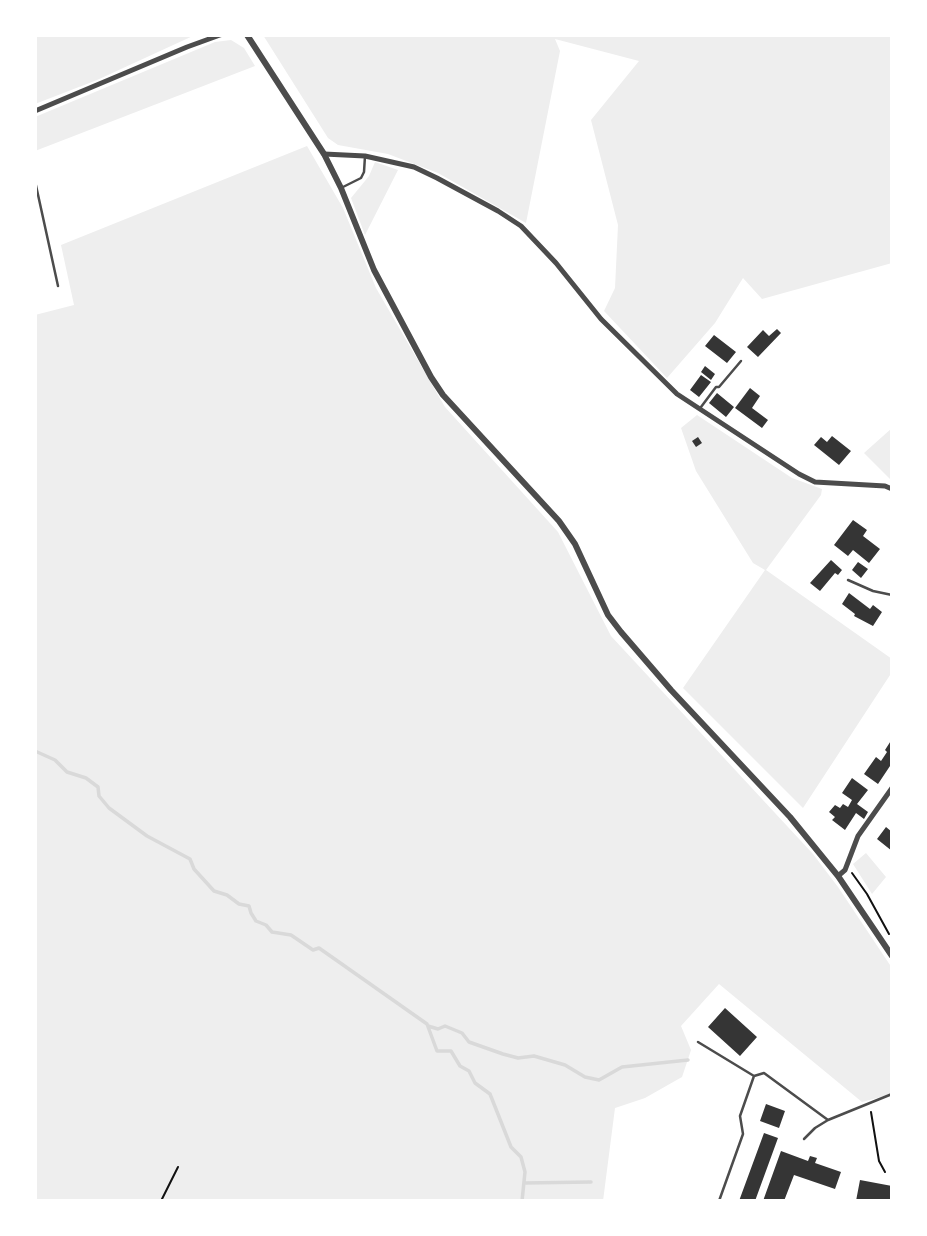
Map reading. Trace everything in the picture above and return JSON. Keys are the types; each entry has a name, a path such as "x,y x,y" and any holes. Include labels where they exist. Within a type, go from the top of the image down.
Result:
{"street":[{"path":"35,111 220,35"},
{"path":"247,35 324,154 341,188 374,270 443,395 559,521 575,544 608,615 621,632 671,690 790,817 838,876 892,956"},
{"path":"324,154 365,156 414,167 522,226 556,262 624,344 677,394 815,482 885,486 892,489"},
{"path":"838,876 845,870 858,836 892,788"}],"lane":[{"path":"341,188 360,178 364,172 365,156"},
{"path":"35,181 58,286"},
{"path":"700,409 716,387 719,387 741,361"},
{"path":"848,580 873,591 892,595"},
{"path":"698,1042 754,1076 764,1073 828,1120"},
{"path":"719,1201 743,1134 740,1116 754,1076"},
{"path":"804,1139 828,1120 892,1094"}],"path":[{"path":"858,880 892,938"},
{"path":"869,1103 880,1161 885,1172"},
{"path":"160,1201 178,1167"}],"shaded area":[{"path":"35,35 195,35 97,80 35,104"},
{"path":"263,35 892,35 892,263 762,299 743,278 715,323 667,378 604,311 615,288 618,225 591,120 639,61 555,39 560,51 526,223 438,173 388,154 338,145 328,138"},
{"path":"231,40 244,48 255,66 35,151 35,117 215,42"},
{"path":"307,146 343,208 376,288 445,407 558,532 611,636 813,854 892,968 892,1094 862,1102 719,984 681,1026 691,1050 682,1077 645,1098 615,1108 603,1201 35,1201 35,315 74,305 61,245"},
{"path":"375,162 398,170 365,235 351,198 369,176"},
{"path":"697,415 792,478 822,489 821,495 766,570 892,659 892,672 803,808 683,688 765,570 753,563 696,471 681,428"},
{"path":"892,428 892,481 864,453"},
{"path":"866,853 886,877 872,894 853,864"}],"building":[{"path":"777,329 781,333 758,357 747,347 763,330 769,336"},
{"path":"714,335 736,352 727,363 705,346"},
{"path":"705,366 715,374 711,380 701,372"},
{"path":"701,375 711,382 699,397 690,390"},
{"path":"750,388 760,396 752,408 768,420 762,428 735,408"},
{"path":"717,393 734,407 726,417 709,403"},
{"path":"832,436 851,451 839,465 814,445 821,437 827,442"},
{"path":"698,437 702,443 696,447 692,441"},
{"path":"853,520 867,530 863,536 880,549 869,563 853,550 848,556 834,545"},
{"path":"831,560 842,570 838,575 835,573 820,591 810,583"},
{"path":"858,562 868,569 861,578 852,570"},
{"path":"849,593 870,609 873,605 882,612 873,626 854,616 855,614 842,604"},
{"path":"892,739 892,763 878,784 864,774 876,757 881,761"},
{"path":"852,778 868,790 857,804 868,812 864,819 856,813 845,830 832,820 835,817 829,812 835,805 840,808 843,804 848,807 852,800 842,793"},
{"path":"886,827 892,832 892,851 877,839"},
{"path":"725,1008 757,1037 740,1056 708,1027"},
{"path":"766,1104 785,1111 779,1128 760,1121"},
{"path":"764,1133 778,1138 755,1201 739,1201"},
{"path":"781,1151 808,1161 810,1156 817,1158 815,1163 841,1172 835,1189 794,1175 784,1201 763,1201"},
{"path":"860,1180 892,1186 892,1201 856,1201"}],"waterway":[{"path":"35,751 55,760 67,772 86,778 98,787 99,796 109,808 147,836 190,859 194,869 214,891 227,895 239,904 249,906 256,921 266,925 272,932 291,935 313,950 319,948 427,1024 437,1051 451,1051 460,1066 469,1071 475,1083 490,1094 511,1147 521,1157 525,1172 522,1201"},
{"path":"428,1026 438,1029 445,1026 462,1033 469,1042 503,1054 518,1058 534,1056 565,1065 585,1077 599,1080 622,1067 688,1060"},
{"path":"524,1183 591,1182"}]}
